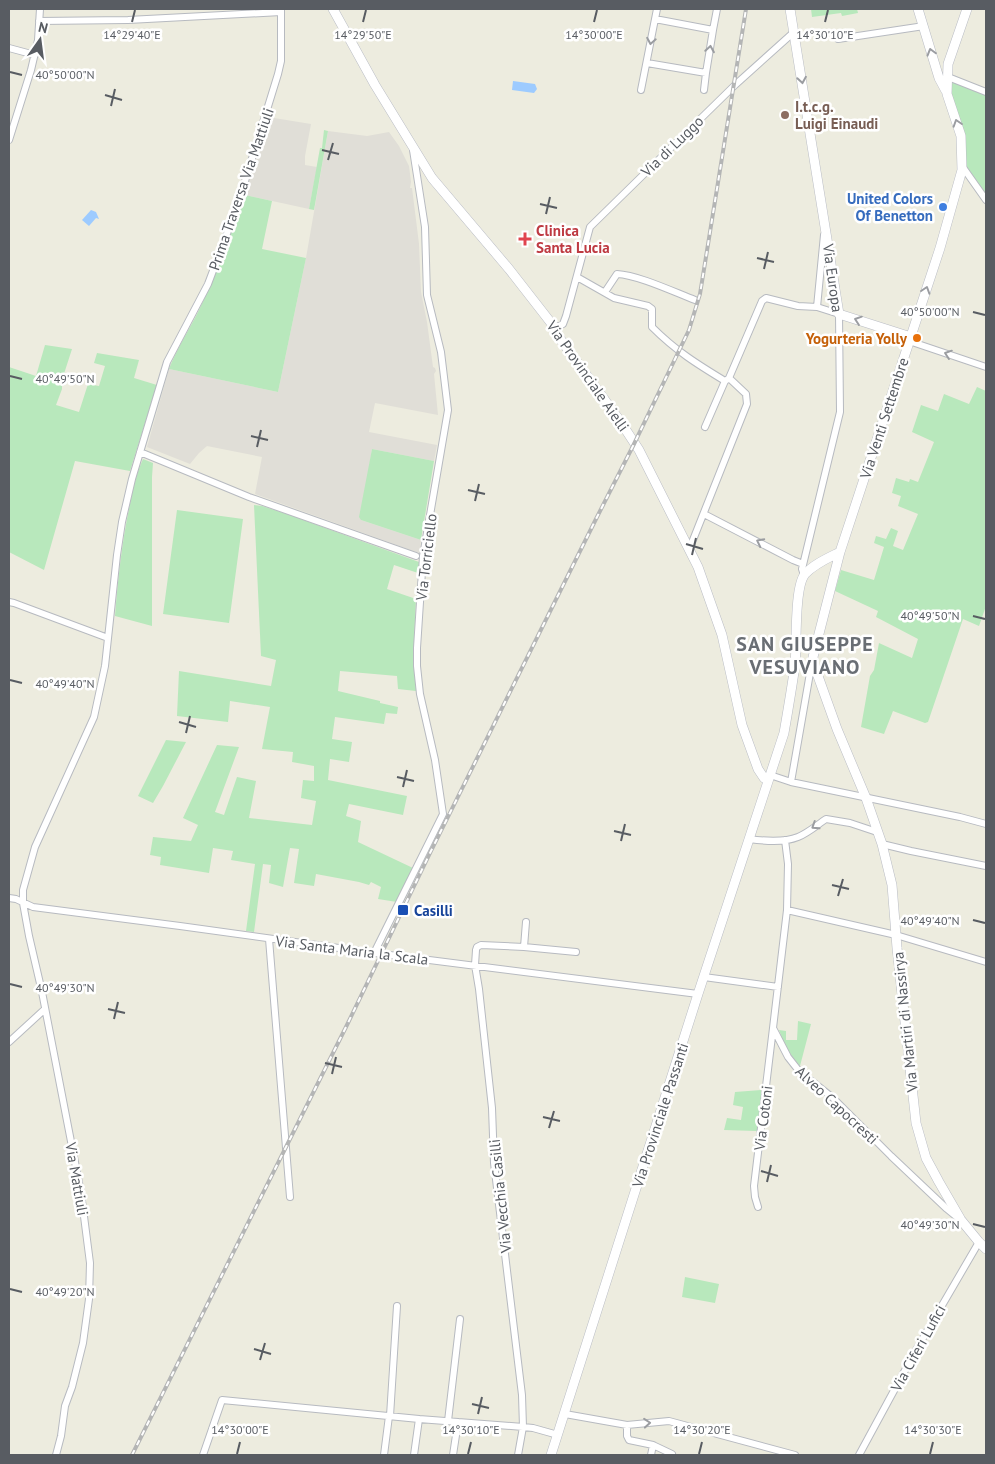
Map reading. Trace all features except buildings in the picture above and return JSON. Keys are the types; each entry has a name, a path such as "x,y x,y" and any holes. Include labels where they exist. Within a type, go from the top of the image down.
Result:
{"main road":[{"name":"Via Provinciale Aielli","path":"333,9 375,85 432,178 509,269 555,328 558,336 639,450 698,567 722,635 742,725 758,769 764,778 769,777"},
{"name":"Via Europa","path":"790,9 839,314"},
{"name":"Via Venti Settembre","path":"840,552 940,248 962,167 961,136 947,94 939,78 918,9"},
{"path":"947,94 948,64 967,9"},
{"path":"839,314 910,339"},
{"path":"804,575 824,560 840,552"},
{"name":"Via Martiri di Nassirya","path":"840,552 813,653 814,665 837,729 866,798 882,844 892,884 916,1123 926,1158 961,1220 986,1249"},
{"name":"Via Provinciale Passanti","path":"551,1455 784,732 795,663 800,584 804,575"}],"street":[{"path":"9,140 31,70 38,40 40,9"},
{"path":"641,90 657,9"},
{"path":"704,90 717,9"},
{"name":"Prima Traversa Via Mattiuli","path":"23,903 24,890 35,847 97,707 106,666 122,522 132,479 167,362 208,284 237,207 281,61 281,10 128,20 39,21"},
{"path":"655,20 713,30"},
{"path":"838,39 924,26"},
{"name":"Via di Luggo","path":"555,328 563,324 590,227 734,85 794,32"},
{"path":"9,48 34,55"},
{"path":"647,63 706,73"},
{"path":"948,77 986,92"},
{"name":"Via Torriciello","path":"374,953 443,814 435,760 420,694 417,648 424,556 448,410 441,352 427,294 425,226 413,147"},
{"path":"962,167 986,200"},
{"path":"817,307 825,224"},
{"path":"605,292 617,274 620,274 637,278 695,300"},
{"path":"577,277 614,298 648,306 652,309 652,327 669,344 690,360 727,380 746,394 747,404 688,550"},
{"path":"704,427 762,301 766,298 798,306 817,307 839,314"},
{"name":"Via Europa","path":"804,575 803,564 840,412 839,314"},
{"path":"910,339 986,367"},
{"name":"Via Torriciello","path":"140,452 249,497 416,556"},
{"path":"704,514 803,564"},
{"path":"9,602 108,638"},
{"path":"791,782 810,673 814,665"},
{"path":"769,777 986,824"},
{"path":"749,839 762,841 785,840 800,836 826,819 850,823 877,832"},
{"path":"774,1028 786,910 788,864 785,840"},
{"path":"882,844 986,866"},
{"name":"Via Santa Maria la Scala","path":"9,898 33,908 698,994"},
{"name":"Via Mattiuli","path":"23,903 81,1193 90,1263 89,1300 83,1343 72,1387 65,1406 56,1455"},
{"path":"786,910 896,935 986,962"},
{"path":"524,947 526,922"},
{"path":"269,939 290,1197"},
{"path":"475,965 477,946 481,945 576,952"},
{"name":"Via Vecchia Casilli","path":"475,965 492,1108 494,1163 522,1395 523,1426 518,1455"},
{"path":"704,976 778,987"},
{"path":"9,1042 45,1009"},
{"name":"Alveo Capocresti","path":"774,1028 788,1057 799,1070 833,1098 947,1209 961,1220"},
{"name":"Via Cotoni","path":"758,1207 754,1186 774,1028"},
{"name":"Via Ciferi Lufici","path":"859,1455 916,1350 979,1242"},
{"path":"384,1455 390,1416 397,1306"},
{"path":"448,1421 460,1319"},
{"path":"202,1455 222,1400 419,1419 523,1426 558,1435"},
{"path":"565,1414 627,1425 669,1421 795,1455"},
{"path":"414,1455 419,1419"},
{"path":"453,1455 458,1422"},
{"path":"627,1425 626,1436 628,1440 653,1445 672,1454"},
{"path":"651,1455 653,1445"}],"shaded area":[{"path":"268,117 311,124 305,165 317,167 309,209 245,195"},
{"path":"328,131 367,136 389,132 399,146 409,166 410,188 412,188 419,244 421,292 433,367 436,371 434,374 438,415 375,403 369,432 437,445 434,461 372,449 361,520 421,540 419,553 255,494 262,457 207,446 190,464 147,447 169,369 278,392 306,258"}],"green space":[{"path":"811,9 857,9 858,13 842,16 841,13 812,17"},
{"path":"950,80 986,94 986,195 965,164 950,95"},
{"path":"324,130 328,131 314,210 309,209"},
{"path":"245,195 272,201 262,249 306,258 278,392 169,369 212,282"},
{"path":"45,345 72,349 56,405 79,412 88,384 99,386 105,366 94,363 97,353 139,360 134,378 157,385 130,471 75,461 44,570 9,552 9,367 36,376"},
{"path":"977,387 986,391 986,606 979,626 963,619 928,722 925,723 893,711 884,734 861,727 870,676 874,670 879,643 912,658 918,639 876,617 878,611 835,591 841,570 874,580 884,547 874,543 876,536 886,539 891,528 898,531 893,546 903,550 918,514 898,506 901,496 892,493 896,478 909,482 910,479 918,482 934,442 912,432 921,405 938,411 944,394 969,404"},
{"path":"372,449 434,461 421,540 361,520 359,517"},
{"path":"143,459 153,463 152,626 115,616 119,574 131,498 138,470"},
{"path":"254,505 287,514 419,562 418,573 394,565 387,589 416,599 414,642 416,691 398,689 397,676 340,671 338,691 398,707 397,714 386,713 384,724 335,717 332,739 352,742 349,762 330,759 328,780 407,796 403,815 349,804 346,816 361,821 358,842 413,868 397,902 378,899 381,887 371,882 369,885 316,874 314,886 294,883 299,849 290,848 283,887 269,883 271,865 263,864 254,932 246,931 255,864 231,860 233,851 213,848 209,873 160,865 161,857 150,855 153,837 191,841 198,825 183,818 217,745 239,747 215,812 224,815 237,777 256,781 249,818 312,825 316,801 301,798 303,780 314,781 314,766 292,762 293,752 262,749 270,707 230,701 228,722 177,716 179,671 271,686 276,660 261,656"},
{"path":"177,510 243,519 229,623 163,614"},
{"path":"166,740 186,742 153,803 138,796"},
{"path":"798,1021 811,1024 800,1066 793,1058 779,1030 786,1031 786,1040 797,1040"},
{"path":"761,1090 761,1096 763,1096 760,1129 756,1131 724,1130 727,1118 741,1120 743,1107 733,1105 735,1092"},
{"path":"685,1277 719,1284 715,1303 682,1297"}],"water":[{"path":"513,81 535,84 537,89 534,93 512,90"},
{"path":"91,210 96,212 99,219 96,218 89,226 82,220"}],"railway":[{"path":"132,1455 346,1027 689,330 700,294 746,9"}],"place":[{"name":"I.t.c.g. Luigi Einaudi","path":"785,115"},
{"name":"United Colors Of Benetton","path":"943,207"},
{"name":"Clinica Santa Lucia","path":"525,239"},
{"name":"Yogurteria Yolly","path":"917,338"},
{"name":"Casilli","path":"403,910"}],"district":[{"name":"SAN GIUSEPPE VESUVIANO","path":"805,656"}]}
